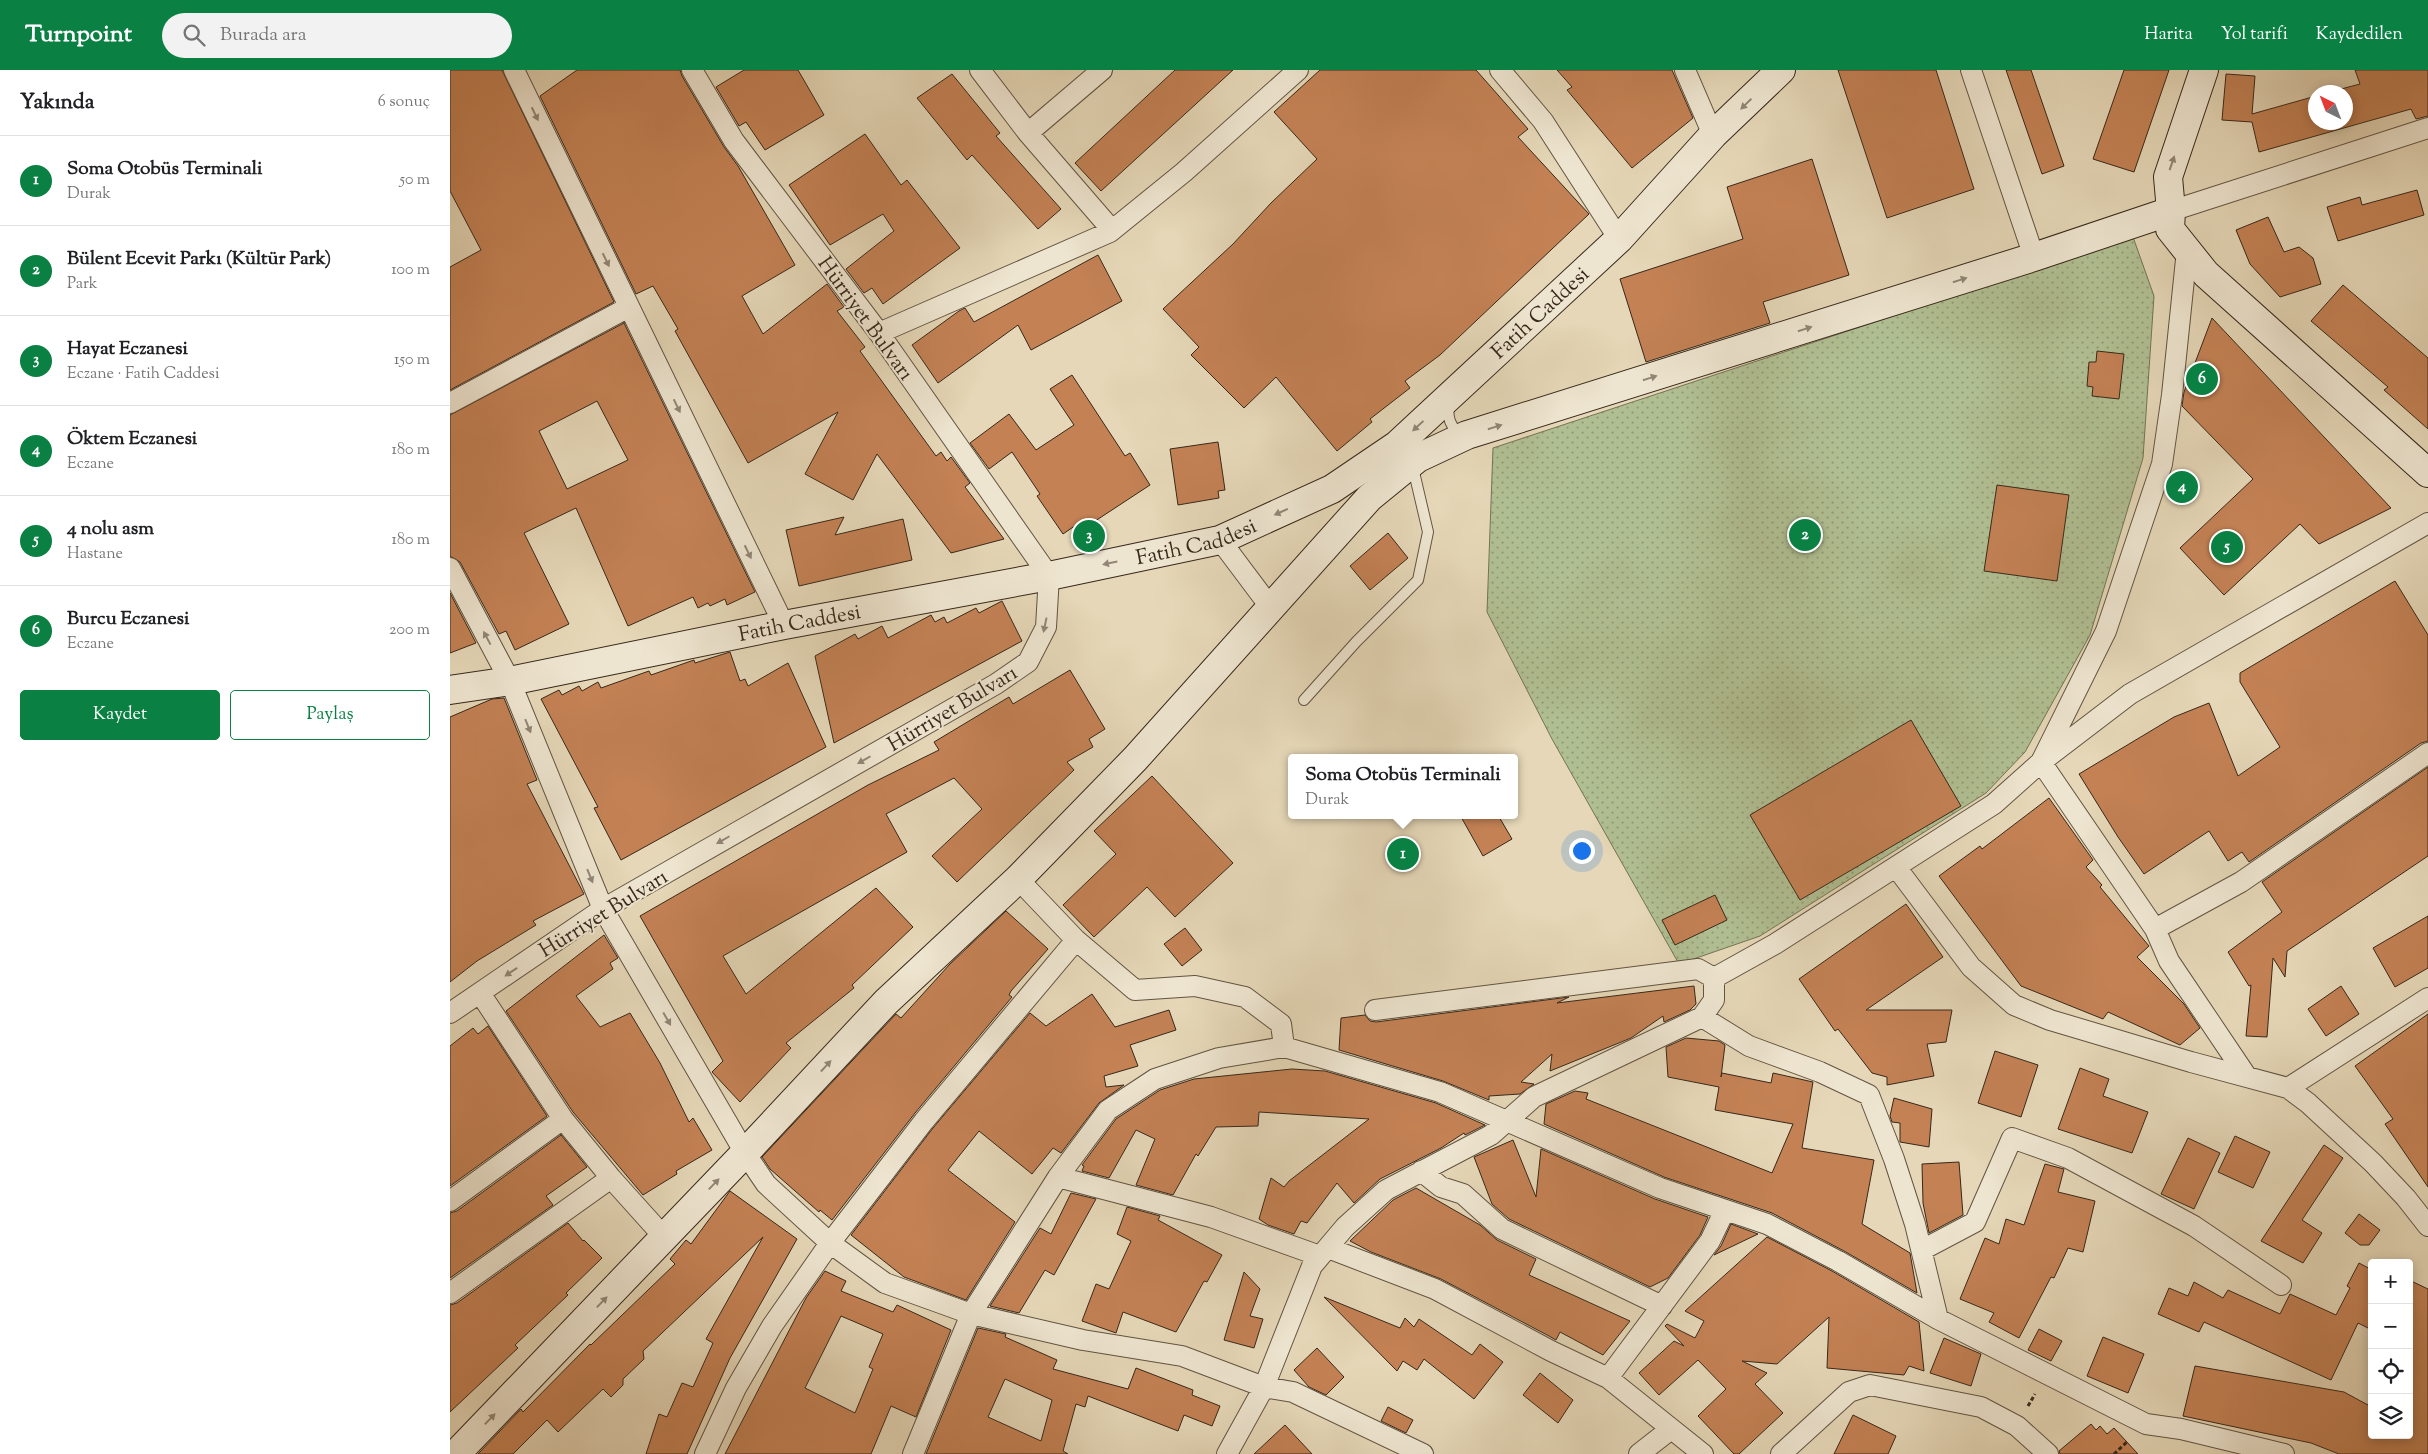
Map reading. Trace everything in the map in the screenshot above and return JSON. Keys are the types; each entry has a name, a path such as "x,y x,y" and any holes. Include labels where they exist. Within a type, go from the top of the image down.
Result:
{"street":[{"path":"514,70 784,625"},
{"name":"Hürriyet Bulvarı","path":"450,1013 603,908 996,684 1028,662 1046,627 1049,576 879,333 734,141 692,70"},
{"path":"980,70 1028,133 1111,229"},
{"path":"1028,133 1102,70"},
{"path":"879,333 1110,232 1111,229 1184,172 1298,70"},
{"path":"1500,70 1543,121 1619,239"},
{"path":"1685,70 1713,135"},
{"name":"Fatih Caddesi","path":"450,690 510,681 784,625 1049,576 1220,540 1332,489 1397,445 1619,239 1713,135 1781,70"},
{"path":"1971,70 2034,257"},
{"path":"2204,70 2168,177 2171,211 2170,229 2206,274 2428,473"},
{"path":"456,1454 745,1153 886,1002 1018,879 1135,759 1369,498 1418,458 1467,436 2034,257 2428,128"},
{"path":"2041,762 2106,631 2162,464 2172,395 2187,250"},
{"path":"450,403 629,307"},
{"path":"1714,978 1776,944 1994,804 2041,762 2130,694 2428,523"},
{"path":"1220,540 1271,608"},
{"path":"450,568 510,681 603,908 745,1153 766,1184 830,1243 885,1283 971,1314 1083,1340 1182,1356 1264,1386 1292,1392 1423,1454"},
{"path":"2155,929 2241,882 2428,754"},
{"path":"2041,762 2155,929 2169,961 2247,1077"},
{"path":"1896,867 1971,967 2014,1005 2069,1026 2190,1062 2288,1088 2308,1102 2373,1163 2406,1198 2428,1226"},
{"path":"1018,879 1076,940 1135,990 1195,986 1245,997 1281,1024 1284,1047"},
{"path":"705,1454 736,1388 772,1326 830,1243 930,1114 1076,940"},
{"path":"1375,1010 1698,969 1714,978"},
{"path":"1226,1454 1264,1386 1312,1266 1345,1227 1386,1190 1491,1135 1534,1096 1702,1017 1714,1000 1714,978"},
{"path":"480,993 563,1119 611,1178 664,1237"},
{"path":"2288,1088 2428,998"},
{"path":"1702,1017 1749,1046 1820,1072 1869,1095 1894,1159 1922,1250 1938,1319"},
{"path":"914,1454 971,1314 1058,1177 1108,1110 1155,1079 1219,1058 1284,1047 1440,1092 1660,1188 1767,1224 1838,1261 1938,1319 2146,1424 2181,1429 2284,1454"},
{"path":"450,1201 563,1119"},
{"path":"1922,1250 1976,1222 2012,1138 2068,1158 2194,1226 2281,1285"},
{"path":"1421,1172 1441,1187 1463,1194 1502,1229 1662,1306"},
{"path":"1058,1177 1210,1217 1435,1289 1552,1351 1608,1378 1703,1454"},
{"path":"450,1293 611,1178"},
{"path":"1608,1378 1710,1241 1725,1210"},
{"path":"1786,1453 1849,1392 1870,1386 1981,1407 2017,1426 2048,1454"},
{"path":"1639,1454 1671,1428"}],"lane":[{"path":"1453,393 1447,413 1458,432 1467,436"},
{"path":"1304,700 1356,642 1418,580 1428,532 1414,472 1408,466"}],"path":[{"path":"2017,1426 2046,1373"}],"green space":[{"path":"2133,237 2154,296 2143,458 2090,635 2025,752 1986,793 1760,936 1679,964 1552,739 1487,612 1493,448"}],"building":[{"path":"450,70 502,70 614,302 450,390 450,267 481,250 450,191"},
{"path":"577,70 680,70 795,265 742,296 763,334 827,284 844,307 837,311 865,347 860,351 936,456 941,452 947,461 951,457 970,483 965,487 1004,539 951,553 877,454 853,500 805,474 838,412 748,463 675,331 678,329 653,286 636,294 540,96"},
{"path":"744,70 798,70 824,115 765,150 746,122 739,126 716,87"},
{"path":"1175,70 1233,70 1101,191 1075,163"},
{"path":"1320,70 1476,70 1528,129 1518,137 1589,214 1440,355 1405,381 1410,388 1370,419 1372,422 1337,451 1276,377 1244,408 1191,355 1199,347 1163,309 1233,244 1271,203 1317,159 1274,112"},
{"path":"1557,70 1672,70 1693,118 1632,168 1567,90 1572,87"},
{"path":"1838,70 1936,70 1974,189 1887,218"},
{"path":"2006,70 2031,70 2064,166 2042,174"},
{"path":"2124,70 2169,70 2134,172 2093,159"},
{"path":"2355,70 2428,70 2428,116 2416,119 2411,109 2353,125 2353,86 2360,84"},
{"path":"952,74 1000,133 996,136 1061,209 1038,229 972,155 967,160 917,98"},
{"path":"2226,74 2255,76 2252,114 2308,98 2308,130 2337,130 2259,152 2252,122 2222,120"},
{"path":"865,134 901,185 907,180 960,248 883,304 872,288 864,293 846,269 894,231 883,214 830,245 789,185"},
{"path":"1812,159 1849,275 1763,302 1770,323 1646,362 1620,279 1743,239 1727,187"},
{"path":"2417,190 2424,215 2338,241 2327,207 2360,197 2362,205"},
{"path":"2268,217 2284,252 2299,247 2313,258 2321,284 2280,297 2250,264 2236,230"},
{"path":"1098,255 1122,301 1031,350 1018,325 938,383 912,345 965,308 974,322"},
{"path":"2343,285 2428,358 2428,429 2384,390 2388,387 2311,321"},
{"path":"2212,318 2391,508 2319,544 2300,524 2224,595 2180,548 2253,479 2182,406 2184,392"},
{"path":"624,323 755,592 727,605 725,599 710,606 708,603 698,608 693,597 628,626 576,508 524,533 569,624 515,650 506,631 499,634 460,562 450,556 450,415","holes":["597,401 628,460 567,489 539,431"]},
{"path":"2097,351 2124,354 2119,399 2092,396 2093,387 2087,386 2089,362 2096,362"},
{"path":"1072,375 1125,456 1130,453 1150,485 1083,529 1079,523 1063,534 1037,496 1040,494 1012,452 989,469 970,443 1009,414 1036,450 1074,425 1050,389"},
{"path":"1218,442 1225,490 1218,491 1219,498 1178,505 1170,449"},
{"path":"1997,485 2069,495 2057,581 1984,571"},
{"path":"844,517 835,535 903,519 912,560 799,586 786,530"},
{"path":"1388,533 1408,558 1370,590 1350,566"},
{"path":"2395,581 2428,635 2428,741 2421,743 2249,862 2242,852 2228,861 2209,831 2144,874 2118,837 2079,774 2174,717 2209,703 2238,776 2280,747 2240,682 2240,673"},
{"path":"450,593 476,643 450,653"},
{"path":"1002,601 1022,641 834,743 815,656 855,634 858,639 882,626 888,638 931,615 935,622 944,617 947,623 976,608 979,613"},
{"path":"730,652 740,681 745,679 748,686 788,663 826,747 621,860 594,808 598,807 541,699 559,690 562,695 579,686 582,691 598,682 601,688 649,671 651,675 694,660 695,663"},
{"path":"1070,670 1105,729 1089,739 1093,747 1067,762 1074,770 957,882 932,856 982,809 954,778 886,814 907,852 723,956 746,994 876,888 913,927 852,985 854,988 786,1043 791,1048 740,1102 712,1072 723,1061 640,916 868,785 939,750 934,742 1009,697 1013,704"},
{"path":"504,698 537,780 527,784 584,894 533,921 536,925 477,961 450,982 450,717 492,699"},
{"path":"1911,720 1961,806 1800,900 1750,815"},
{"path":"2428,767 2428,856 2287,951 2285,977 2273,958 2267,1037 2246,1036 2251,985 2249,986 2228,952 2282,912 2262,882"},
{"path":"1152,776 1233,863 1175,917 1147,887 1094,937 1063,905 1116,854 1094,831"},
{"path":"2049,798 2093,860 2086,867 2102,885 2100,887 2149,946 2137,957 2184,1004 2200,1028 2180,1045 2108,1012 2103,1019 2021,986 1939,876 1980,846 1982,849"},
{"path":"1462,819 1500,819 1512,839 1483,856"},
{"path":"1715,895 1727,920 1675,945 1662,920"},
{"path":"1906,904 1943,957 1866,1010 1952,1010 1946,1042 1927,1044 1934,1076 1887,1085 1887,1077 1872,1073 1838,1029 1835,1031 1799,979"},
{"path":"1006,911 1048,949 1011,991 1009,995 1012,997 915,1113 832,1220 820,1210 819,1212 770,1169 762,1157 896,1014 901,1018 950,964"},
{"path":"2428,916 2428,968 2395,987 2373,948"},
{"path":"1185,928 1202,950 1182,966 1164,944"},
{"path":"604,935 618,958 610,963 613,969 576,996 600,1027 630,1013 660,1063 689,1122 693,1118 712,1150 676,1171 677,1174 643,1195 573,1112 506,1011"},
{"path":"1694,986 1696,1004 1690,1010 1664,1022 1663,1016 1631,1038 1550,1071 1552,1054 1521,1082 1534,1084 1520,1094 1489,1096 1489,1100 1443,1081 1339,1050 1341,1018 1365,1015 1370,1021 1376,1022 1569,997 1557,1003"},
{"path":"2341,986 2359,1014 2326,1036 2308,1009"},
{"path":"1092,994 1115,1027 1169,1010 1176,1030 1130,1045 1138,1066 1104,1076 1106,1087 1124,1085 1099,1103 1061,1153 1053,1148 1032,1174 979,1131 948,1170 1015,1222 966,1300 904,1277 851,1235 933,1128 1030,1013 1046,1026"},
{"path":"2428,1014 2428,1187 2385,1124 2393,1119 2355,1066"},
{"path":"488,1026 547,1116 450,1186 450,1046 473,1028 478,1034"},
{"path":"1686,1038 1719,1041 1725,1045 1721,1077 1722,1073 1771,1083 1773,1073 1813,1082 1802,1148 1874,1160 1862,1224 1910,1253 1917,1293 1844,1251 1772,1213 1664,1177 1544,1124 1546,1104 1575,1091 1588,1093 1586,1099 1772,1173 1793,1124 1715,1110 1719,1087 1668,1077 1666,1047"},
{"path":"1995,1051 2038,1065 2021,1117 1978,1103"},
{"path":"2080,1068 2109,1079 2103,1096 2148,1112 2132,1153 2058,1129"},
{"path":"1292,1069 1325,1071 1436,1103 1485,1125 1465,1135 1464,1133 1441,1148 1380,1179 1354,1203 1337,1183 1307,1223 1301,1221 1294,1234 1268,1225 1259,1219 1271,1178 1284,1187 1289,1181 1369,1119 1259,1112 1258,1126 1216,1127 1198,1156 1196,1154 1173,1195 1136,1185 1155,1139 1136,1130 1109,1178 1082,1171 1084,1166 1082,1165 1116,1119 1160,1090 1194,1079"},
{"path":"1894,1098 1932,1109 1929,1147 1900,1142 1900,1123 1892,1122 1890,1116"},
{"path":"561,1135 587,1167 546,1196 553,1205 450,1278 450,1213 457,1211"},
{"path":"2235,1136 2270,1152 2253,1188 2218,1172"},
{"path":"2188,1138 2220,1153 2194,1209 2161,1194"},
{"path":"1513,1140 1536,1197 1541,1149 1655,1199 1708,1217 1700,1235 1668,1278 1650,1287 1509,1219 1492,1204 1474,1157"},
{"path":"2324,1145 2343,1158 2302,1220 2322,1233 2303,1263 2261,1241"},
{"path":"1959,1162 1963,1215 1929,1233 1923,1203 1922,1164"},
{"path":"2045,1164 2064,1169 2058,1192 2095,1201 2083,1252 2068,1248 2054,1278 2051,1277 2019,1338 1989,1322 1994,1313 1960,1299 1985,1238 1999,1244 2006,1219 2024,1225"},
{"path":"1416,1188 1480,1225 1497,1240 1536,1259 1529,1275 1630,1321 1603,1355 1560,1332 1556,1340 1441,1279 1371,1252 1350,1241 1393,1200"},
{"path":"730,1191 797,1239 730,1358 687,1454 646,1454 659,1414 667,1417 682,1383 693,1387 713,1343 706,1339 763,1237 643,1351 644,1359 623,1379 623,1385 611,1397 603,1389 558,1432 547,1420 513,1454 478,1454 521,1409 523,1412 590,1344 675,1264 670,1259 686,1240 691,1244"},
{"path":"1071,1193 1096,1199 1054,1275 1045,1270 1019,1313 990,1306 1040,1228 1051,1234"},
{"path":"1127,1207 1160,1216 1158,1220 1222,1255 1207,1282 1204,1281 1176,1332 1123,1312 1116,1333 1082,1321 1096,1284 1109,1289 1131,1241 1117,1234"},
{"path":"2359,1214 2380,1230 2369,1245 2360,1245 2345,1233"},
{"path":"568,1223 583,1241 602,1258 566,1293 568,1295 515,1345 518,1348 450,1412 450,1305 457,1303"},
{"path":"1731,1224 1758,1234 1714,1255 1721,1246"},
{"path":"1767,1237 1832,1271 1919,1322 1924,1371 1909,1366 1904,1375 1827,1368 1829,1317 1777,1364 1742,1361 1767,1373 1755,1384 1783,1413 1739,1454 1734,1454 1698,1416 1726,1389 1698,1360 1659,1395 1639,1373 1674,1341 1684,1346 1665,1326 1667,1324 1695,1338 1704,1321 1685,1311"},
{"path":"2359,1263 2368,1268 2368,1328 2358,1323 2331,1380 2204,1322 2199,1332 2158,1314 2169,1288 2188,1296 2194,1282 2223,1298 2228,1290 2280,1314 2290,1294 2336,1315 2350,1288 2347,1286"},
{"path":"825,1271 846,1281 841,1291 893,1312 897,1305 951,1330 916,1417 891,1406 871,1454 725,1454 806,1298","holes":["841,1316 883,1334 869,1367 873,1369 855,1413 805,1388"]},
{"path":"1244,1272 1260,1289 1250,1316 1263,1319 1254,1348 1224,1340"},
{"path":"2413,1282 2428,1289 2428,1454 2339,1454 2311,1443 2183,1416 2195,1366 2344,1392 2368,1405 2368,1439 2413,1439"},
{"path":"1324,1297 1400,1328 1405,1318 1414,1327 1419,1319 1472,1355 1480,1344 1503,1362 1474,1399 1424,1359 1417,1370 1403,1361 1397,1371"},
{"path":"978,1328 1006,1334 1005,1337 1057,1360 1053,1369 1128,1389 1136,1368 1193,1390 1192,1395 1220,1406 1212,1426 1184,1415 1178,1431 1088,1396 1085,1407 1076,1404 1063,1451 1068,1454 926,1454","holes":["1005,1379 1052,1400 1041,1441 988,1417"]},
{"path":"2039,1329 2062,1341 2051,1361 2028,1350"},
{"path":"2103,1337 2144,1354 2128,1393 2087,1376"},
{"path":"1944,1338 1981,1354 1971,1386 1930,1373"},
{"path":"1317,1348 1344,1377 1326,1395 1309,1387 1294,1370"},
{"path":"1540,1373 1573,1400 1558,1423 1523,1395"},
{"path":"1388,1407 1413,1420 1406,1433 1381,1421"},
{"path":"1853,1415 1896,1436 1888,1454 1834,1454"},
{"path":"2091,1424 2096,1430 2100,1426 2107,1434 2114,1428 2138,1454 2060,1454 2059,1451"},
{"path":"1285,1425 1312,1454 1254,1454"}],"place":[{"name":"Burcu Eczanesi","path":"2202,379"},
{"name":"Öktem Eczanesi","path":"2182,487"},
{"name":"Bülent Ecevit Parkı (Kültür Park)","path":"1805,535"},
{"name":"Hayat Eczanesi","path":"1089,536"},
{"name":"4 nolu asm","path":"2227,547"},
{"name":"Soma Otobüs Terminali","path":"1403,854"}]}
